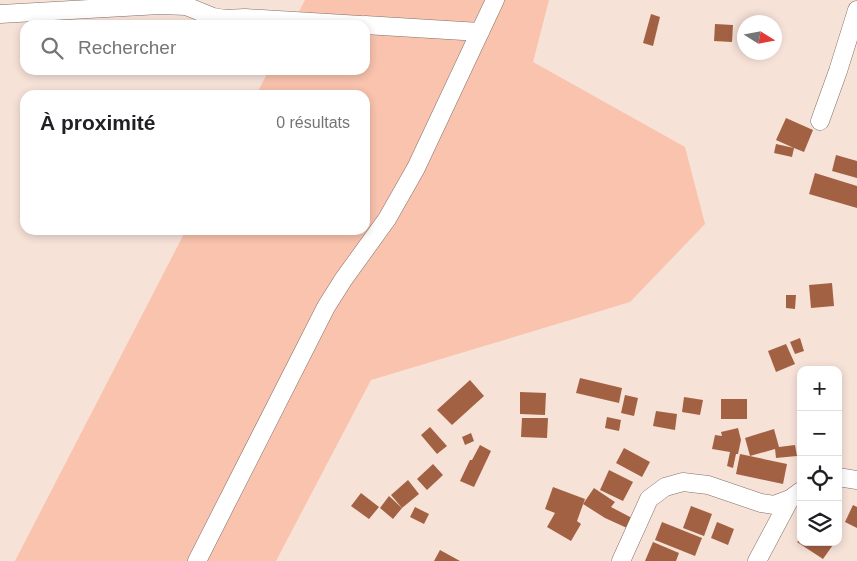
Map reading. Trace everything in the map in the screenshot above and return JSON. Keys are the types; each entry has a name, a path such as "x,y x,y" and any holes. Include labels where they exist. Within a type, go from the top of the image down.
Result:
{"street":[{"path":"198,561 326,307 386,220 416,168 495,0"},
{"path":"0,14 160,5 186,6 213,17 225,19 278,20"},
{"path":"820,121 838,72 857,10"},
{"path":"370,25 480,32"},
{"path":"842,478 857,480"},
{"path":"621,561 649,499 665,487 682,482 708,485 761,503 774,505 796,495"},
{"path":"757,561 796,495"}],"shaded area":[{"path":"305,0 549,0 533,62 685,147 705,224 630,302 371,380 276,561 15,561 183,235 370,235 370,90 259,90 266,75 370,75 370,20 295,20"}],"building":[{"path":"651,14 660,17 653,46 643,43"},
{"path":"715,24 733,25 732,42 714,41"},
{"path":"786,118 813,130 804,152 776,140"},
{"path":"776,144 794,148 792,157 774,153"},
{"path":"836,155 857,161 857,178 832,171"},
{"path":"815,173 857,186 857,208 809,194"},
{"path":"832,283 834,306 811,308 809,285"},
{"path":"786,295 796,295 795,309 786,308"},
{"path":"800,338 804,351 795,354 790,342"},
{"path":"786,344 795,364 776,372 768,351"},
{"path":"580,378 622,388 619,403 576,393"},
{"path":"470,380 484,396 452,425 437,410"},
{"path":"520,392 546,393 545,415 520,414"},
{"path":"625,395 638,398 634,416 621,413"},
{"path":"684,397 703,400 700,415 682,412"},
{"path":"721,399 747,399 747,419 721,419"},
{"path":"656,411 677,414 675,430 653,426"},
{"path":"607,417 621,420 619,431 605,428"},
{"path":"522,418 548,418 547,438 521,437"},
{"path":"430,427 447,446 437,454 421,435"},
{"path":"738,428 741,440 733,468 727,466 730,452 712,449 715,435 722,436 721,432"},
{"path":"774,429 779,447 795,445 797,456 776,458 775,449 750,456 745,438"},
{"path":"471,433 474,441 465,445 462,437"},
{"path":"480,445 491,451 474,487 460,481"},
{"path":"624,448 650,462 642,477 616,463"},
{"path":"740,454 787,464 783,484 736,474"},
{"path":"433,464 443,475 427,490 417,479"},
{"path":"609,470 633,482 623,501 600,490"},
{"path":"408,480 419,494 402,508 391,495"},
{"path":"553,487 585,499 577,521 581,524 571,541 547,527 555,513 545,509"},
{"path":"594,488 615,502 611,507 632,518 627,528 605,518 583,504"},
{"path":"361,493 379,507 369,519 351,506"},
{"path":"389,496 402,508 393,519 380,508"},
{"path":"853,505 857,507 857,528 845,522"},
{"path":"691,506 712,514 704,536 683,528"},
{"path":"415,507 429,514 424,524 410,517"},
{"path":"662,522 702,538 695,556 655,540"},
{"path":"717,522 734,529 728,545 711,538"},
{"path":"653,542 679,553 676,561 645,561"},
{"path":"803,546 832,546 823,559"},
{"path":"440,550 460,561 434,561"}]}
